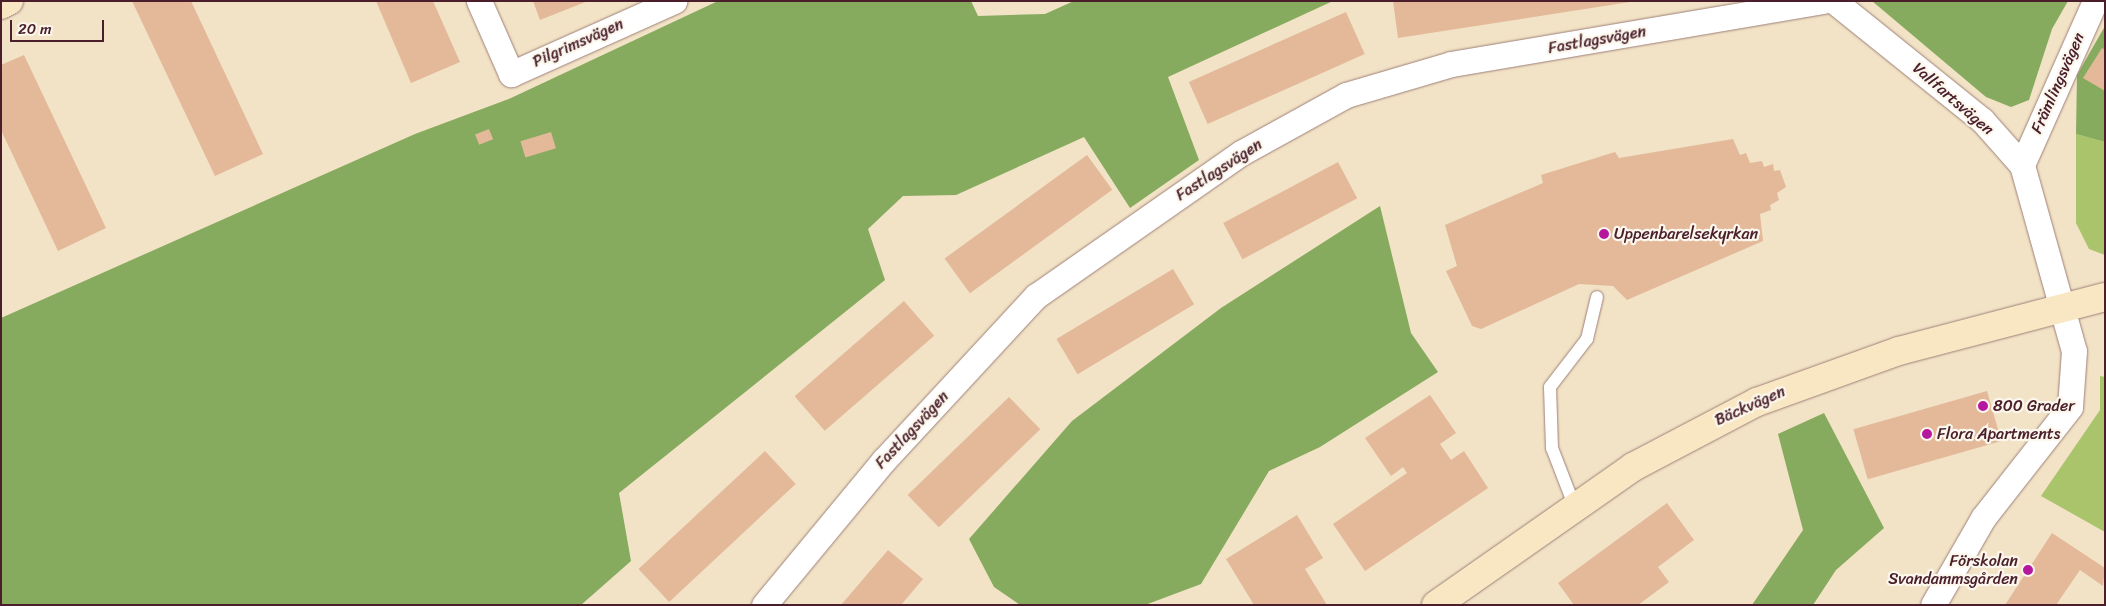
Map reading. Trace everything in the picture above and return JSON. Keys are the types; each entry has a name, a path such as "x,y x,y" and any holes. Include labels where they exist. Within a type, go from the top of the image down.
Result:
{"street":[{"path":"1,5 9,1"},
{"name":"Pilgrimsvägen","path":"479,1 511,74 658,4"},
{"name":"Fastlagsvägen","path":"764,605 884,460 1036,296 1241,153 1346,95 1451,64 1823,1"},
{"name":"Vallfartsvägen","path":"1834,1 1982,120 2022,164 2065,307 2074,351 2070,407 1982,518 1933,605"},
{"name":"Främlingsvägen","path":"2022,164 2095,1"},
{"name":"Bäckvägen","path":"1436,605 1574,505 1693,431 1757,402 1899,351 2105,297"}],"lane":[{"path":"1574,505 1552,448 1550,388 1587,338 1597,298"}],"green space":[{"path":"718,1 971,1 978,16 1045,14 1074,1 1333,1 1168,77 1199,160 1130,208 1084,137 956,195 903,196 868,229 885,280 619,493 631,561 581,605 1,605 1,318 415,134 511,98"},
{"path":"1872,1 2068,1 2052,29 2029,100 2011,107 1986,97"},
{"path":"2105,26 2105,142 2076,134 2077,75"},
{"path":"2076,134 2105,142 2105,255 2089,249 2076,223"},
{"path":"1380,206 1411,333 1438,372 1320,447 1269,471 1201,584 1145,605 1020,605 994,587 969,539 1072,421 1221,308"},
{"path":"2100,376 2105,377 2105,532 2041,496 2100,410"},
{"path":"1824,413 1884,528 1836,570 1813,605 1752,605 1803,530 1778,434"}],"building":[{"path":"132,1 191,1 263,154 215,176"},
{"path":"376,1 433,1 460,62 411,83"},
{"path":"533,1 588,1 540,20"},
{"path":"1393,1 1630,1 1630,2 1398,38"},
{"path":"1346,12 1365,54 1208,124 1189,82"},
{"path":"2102,48 2105,50 2105,91 2083,78"},
{"path":"24,55 106,228 58,251 1,130 1,65"},
{"path":"489,129 493,139 479,145 475,135"},
{"path":"551,132 556,148 525,158 520,141"},
{"name":"Uppenbarelsekyrkan","path":"1733,139 1740,155 1746,153 1750,163 1762,161 1764,167 1773,164 1774,171 1780,170 1786,187 1777,193 1779,200 1770,205 1771,210 1760,214 1763,241 1627,300 1613,286 1579,284 1481,329 1472,326 1446,271 1457,266 1445,225 1543,183 1541,175 1615,152 1619,158"},
{"path":"1087,155 1112,190 970,293 945,258"},
{"path":"1338,162 1357,198 1242,259 1223,223"},
{"path":"1173,269 1194,304 1078,374 1056,339"},
{"path":"904,301 934,336 825,431 795,396"},
{"name":"Flora Apartments","path":"1987,391 2001,441 1868,479 1853,429"},
{"path":"1430,395 1456,433 1440,444 1451,460 1464,451 1488,488 1365,571 1333,524 1407,473 1403,467 1391,476 1365,438"},
{"path":"1009,397 1040,429 939,527 908,495"},
{"path":"765,451 796,484 669,602 638,569"},
{"path":"1667,503 1694,540 1658,567 1669,582 1638,605 1574,605 1558,583"},
{"path":"1297,515 1323,558 1305,569 1327,605 1254,605 1226,559"},
{"path":"2052,533 2105,568 2103,586 2080,570 2056,605 2005,605"},
{"path":"888,550 923,579 901,605 841,605"}],"place":[{"name":"Uppenbarelsekyrkan","path":"1604,234"},
{"name":"800 Grader","path":"1983,406"},
{"name":"Flora Apartments","path":"1927,434"},
{"name":"Förskolan Svandammsgården","path":"2028,570"}]}
